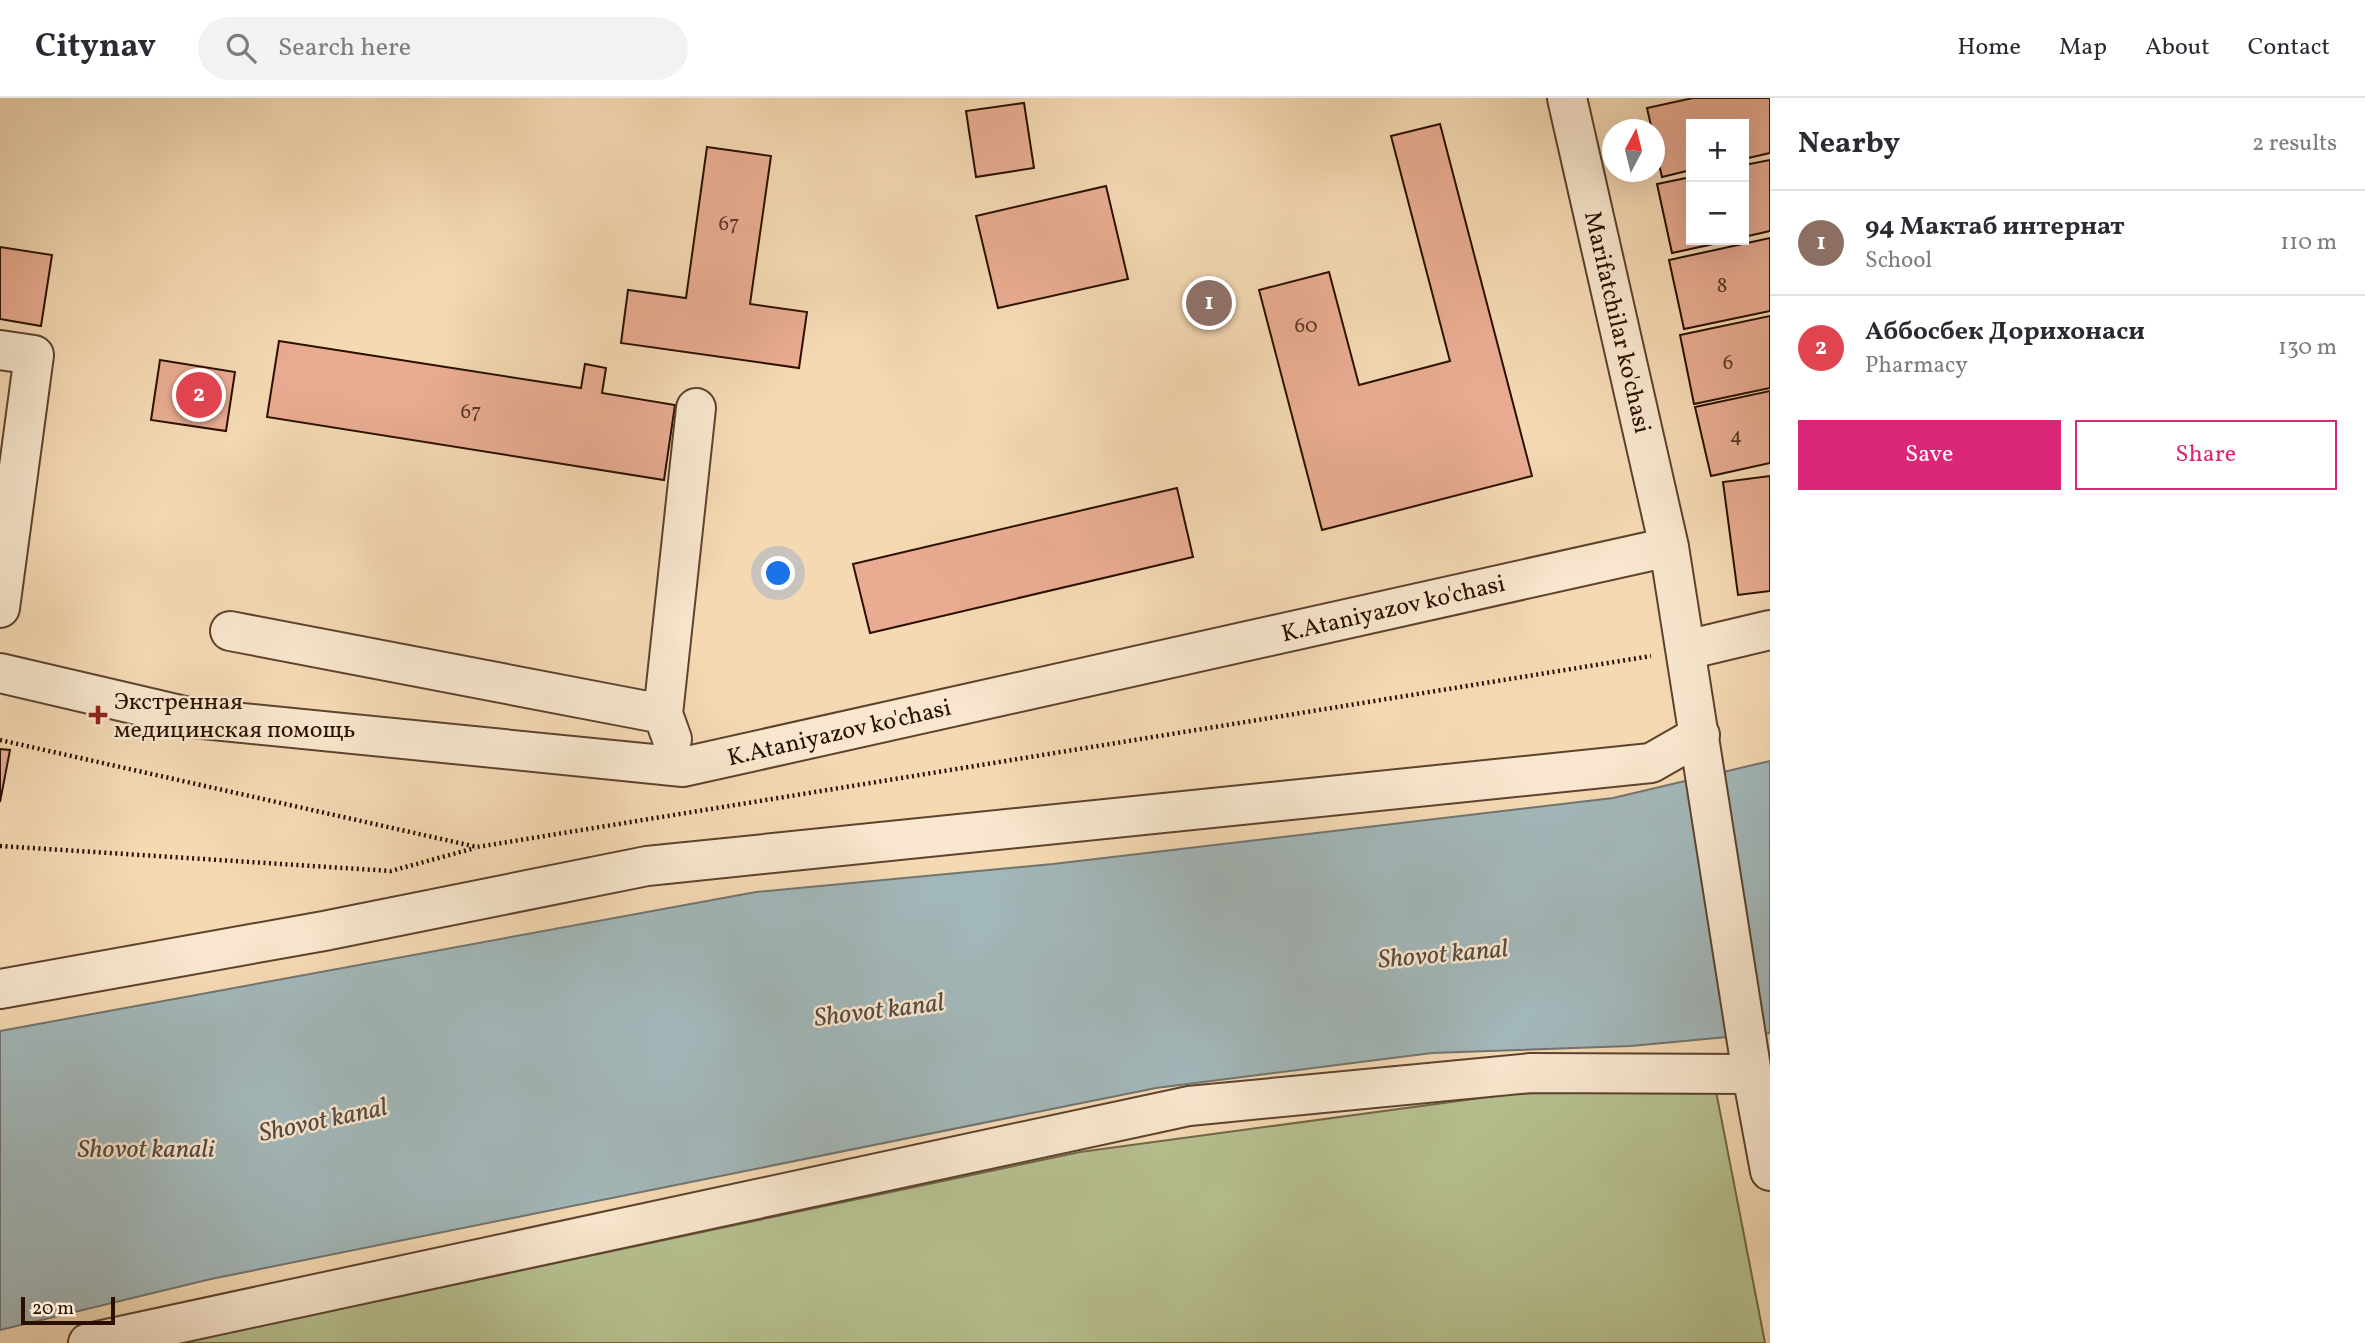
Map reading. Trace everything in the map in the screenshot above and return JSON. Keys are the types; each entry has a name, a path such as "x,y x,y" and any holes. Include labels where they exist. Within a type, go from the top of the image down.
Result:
{"street":[{"name":"Marifatchilar ko'chasi","path":"1567,98 1669,547 1752,1074 1769,1163"},
{"path":"0,350 34,355 0,608"},
{"path":"682,767 663,714 696,408"},
{"name":"K.Ataniyazov ko'chasi","path":"0,673 193,718 682,767 1669,547"},
{"path":"1686,650 1770,630"},
{"path":"230,631 663,714"},
{"path":"0,989 324,931 647,866 1651,763 1700,735"},
{"path":"88,1343 1189,1106 1531,1073 1752,1074"}],"path":[{"path":"0,846 391,871 477,847"}],"green space":[{"path":"1715,1086 1765,1343 178,1343 1080,1152 1510,1094"}],"water":[{"name":"Shovot kanali","path":"1770,761 1770,1033 1631,1046 1432,1053 1156,1088 211,1279 0,1330 0,1031 756,892 1053,864 1613,798"}],"building":[{"path":"1693,98 1770,98 1770,153 1749,158 1749,119 1686,119 1686,171 1665,176 1665,119 1650,119 1647,108"},
{"path":"1024,103 1034,168 976,177 966,111"},
{"path":"1440,124 1532,476 1322,530 1259,290 1329,272 1359,385 1450,361 1391,136"},
{"path":"707,147 771,156 750,304 807,312 799,368 621,343 628,290 686,298"},
{"path":"1770,160 1770,231 1749,236 1749,182 1749,164"},
{"path":"1686,178 1686,245 1709,245 1672,253 1657,184"},
{"path":"1106,186 1128,279 998,308 976,216"},
{"path":"1770,238 1770,311 1684,329 1669,260 1749,245 1749,243"},
{"path":"0,247 52,255 41,326 0,319"},
{"path":"1770,316 1770,388 1694,404 1680,335"},
{"path":"279,341 581,388 585,364 606,368 602,393 675,405 664,480 267,417"},
{"path":"160,360 235,372 226,431 151,420"},
{"path":"1770,391 1770,463 1711,476 1695,407"},
{"path":"1770,476 1770,591 1738,595 1723,482"},
{"path":"1177,488 1193,557 870,633 853,564"},
{"path":"0,749 10,750 0,802"}],"place":[{"name":"94 Мактаб интернат","path":"1209,303"},
{"name":"Аббосбек Дорихонаси","path":"199,395"},
{"name":"Экстренная медицинская помощь","path":"98,715"}],"water label":[{"name":"Shovot kanal","path":"1443,953"},
{"name":"Shovot kanal","path":"879,1009"},
{"name":"Shovot kanal","path":"323,1119"}]}
